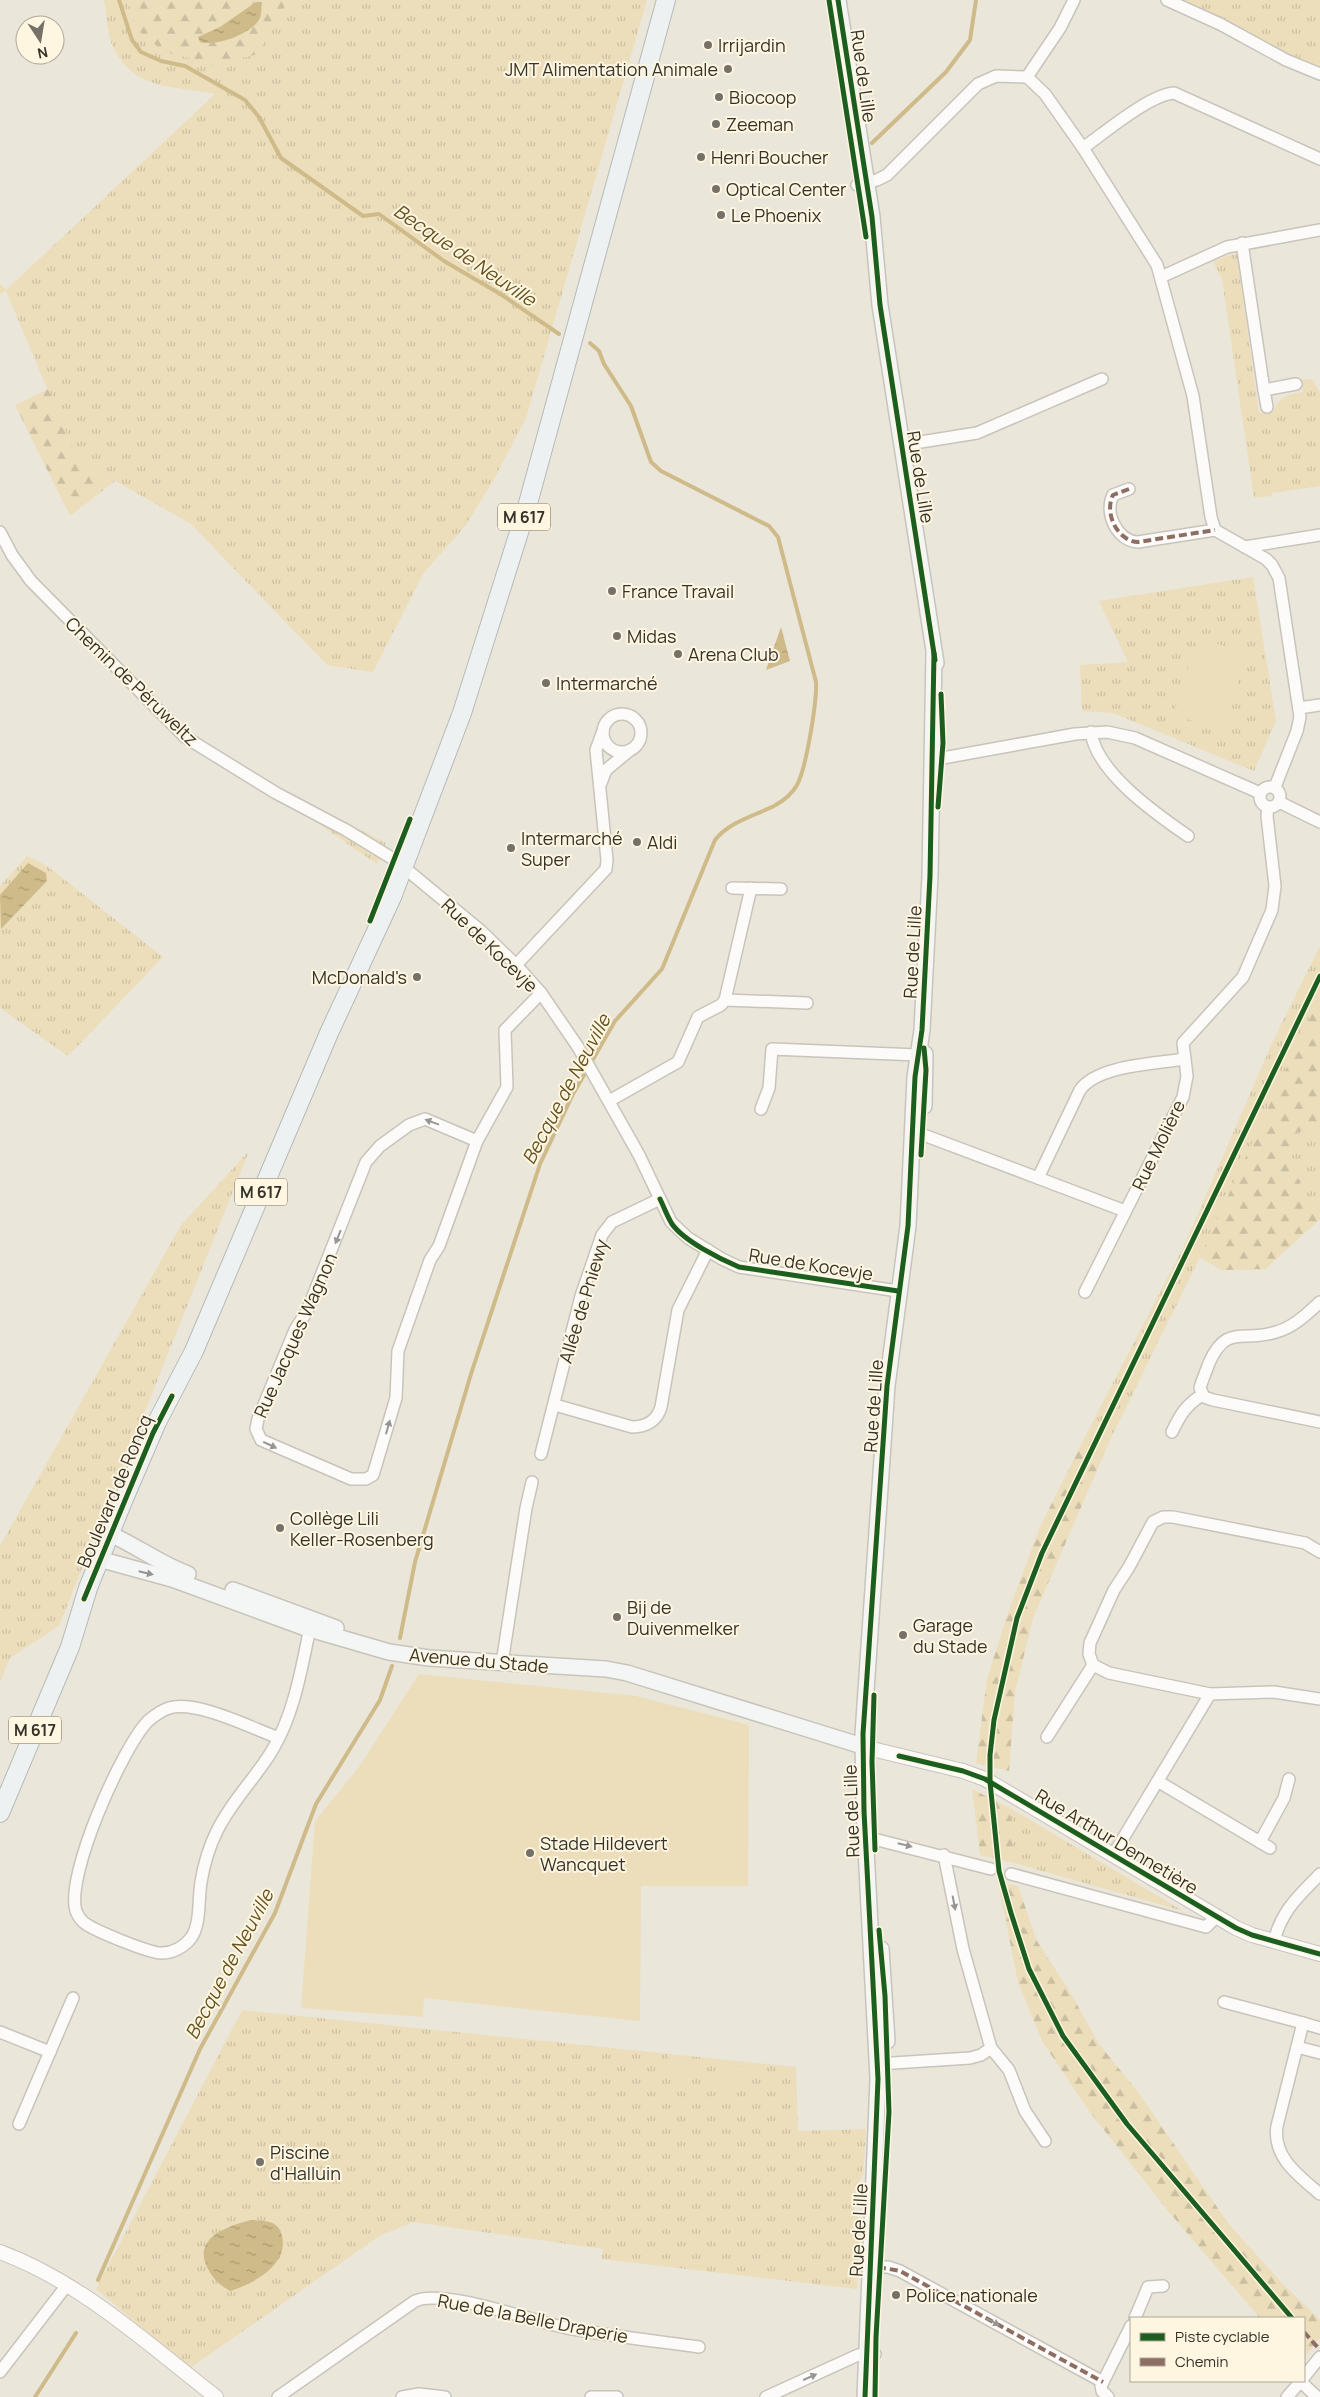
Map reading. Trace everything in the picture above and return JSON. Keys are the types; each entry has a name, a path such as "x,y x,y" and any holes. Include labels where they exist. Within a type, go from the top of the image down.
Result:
{"main road":[{"name":"Boulevard de Roncq","path":"0,1813 70,1646 84,1599 114,1537 155,1428 194,1351 329,1033 361,945 399,864 429,771 470,684 514,552 666,0"},
{"name":"Rue de Lille","path":"829,0 862,184"},
{"name":"Rue de Lille","path":"838,0 862,184 934,653 938,759 929,824 930,876 922,1030 918,1055 918,1133"},
{"name":"Rue de Lille","path":"865,2397 870,2354 875,2267 878,2120 883,2064 870,1838 868,1748 886,1386 898,1291 903,1267 926,1070 922,1030"},
{"name":"Rue de Lille","path":"868,1748 894,1387 900,1328 905,1306 903,1267"},
{"path":"114,1537 172,1568 311,1624"},
{"name":"Avenue du Stade","path":"104,1561 172,1579 311,1624 375,1648 429,1658 606,1669 632,1674 868,1748"},
{"name":"Rue de Lille","path":"870,2354 875,2397"}],"street":[{"path":"1027,77 1060,28 1074,0"},
{"path":"1167,0 1220,24 1286,60 1320,74"},
{"path":"862,184 887,175 978,84 996,76 1027,77 1045,94 1151,252 1161,277 1193,396 1211,517 1215,530"},
{"path":"1083,148 1139,109 1160,97 1174,93 1320,159"},
{"path":"1161,277 1217,251 1242,243 1313,233 1320,230"},
{"path":"1242,243 1266,407"},
{"path":"902,445 977,433 1102,379"},
{"path":"1264,390 1296,384"},
{"path":"1129,489 1113,495 1110,507 1117,529 1127,540 1145,541 1215,530 1272,564 1279,578 1300,708 1297,731 1274,787"},
{"name":"Chemin de Péruweltz","path":"0,532 12,555 31,581 185,737 246,775 346,830 399,864"},
{"path":"1245,547 1320,535"},
{"path":"1300,708 1320,705"},
{"path":"516,965 606,869 607,860 601,783 596,746 607,720 614,715 622,713 630,715 639,723 642,732 640,740 632,749 608,768 603,775 601,783"},
{"path":"602,731 606,743 612,749 620,752 632,749"},
{"path":"1091,732 1096,752 1124,784 1155,812 1188,836"},
{"path":"938,759 1091,732 1115,733 1135,738 1260,794"},
{"path":"1260,794 1268,786 1274,787 1280,795 1274,804"},
{"path":"1260,794 1262,804 1274,804 1320,822"},
{"name":"Rue Molière","path":"1085,1292 1183,1097 1186,1082 1183,1049 1186,1038 1243,977 1272,910 1276,886 1267,816 1274,804"},
{"name":"Rue de Kocevje","path":"399,864 481,931 516,965 541,993 578,1047 602,1088 639,1155 675,1228 722,1260 745,1269 813,1277 898,1291"},
{"path":"732,888 781,889"},
{"path":"609,1101 678,1062 698,1017 721,1006 725,1000 751,888"},
{"name":"Rue Jacques Wagnon","path":"477,1141 425,1119 409,1126 380,1146 370,1156 345,1213 340,1231 307,1311 295,1330 258,1419 256,1429 261,1440 351,1478 366,1479 373,1475 396,1398 396,1362 398,1351 430,1260 438,1246 477,1141 507,1087 506,1030 541,993"},
{"path":"725,1000 807,1004"},
{"path":"761,1109 769,1088 772,1049 918,1055"},
{"path":"1038,1178 1080,1090 1091,1078 1104,1073 1184,1059"},
{"path":"918,1133 1125,1211"},
{"name":"Allée de Pniewy","path":"541,1454 582,1291 604,1230 612,1222 660,1198"},
{"path":"554,1405 632,1427 646,1425 655,1419 660,1407 678,1310 708,1250"},
{"path":"1202,1395 1201,1384 1215,1350 1222,1342 1234,1337 1256,1336 1278,1331 1298,1321 1320,1302"},
{"path":"1202,1395 1213,1400 1320,1422"},
{"path":"1172,1432 1181,1412 1189,1403 1202,1395"},
{"path":"502,1663 526,1508 532,1482"},
{"path":"1047,1737 1093,1665 1089,1648 1092,1638 1114,1590 1130,1567 1149,1528 1158,1519 1173,1517 1318,1547"},
{"path":"279,1738 190,1706 170,1708 147,1722 109,1786 90,1834 74,1893 76,1909 82,1921 155,1953 169,1953 184,1944 195,1929 203,1872 217,1831 229,1809 265,1762 279,1738 287,1722 311,1624"},
{"path":"1093,1665 1109,1673 1210,1694 1274,1692 1320,1699"},
{"path":"1113,1855 1159,1782 1210,1694"},
{"name":"Rue Arthur Dennetière","path":"868,1748 979,1776 1244,1932 1320,1954"},
{"path":"1260,1842 1280,1806 1289,1779"},
{"path":"1159,1782 1270,1848"},
{"path":"870,1838 991,1869"},
{"path":"944,1856 963,1949 990,2048 1005,2064 1025,2111 1045,2141"},
{"name":"Rue Arthur Dennetière","path":"1011,1874 1206,1926 1216,1917"},
{"path":"1274,1941 1278,1924 1287,1908 1320,1874"},
{"path":"19,2124 73,1998"},
{"path":"1224,2002 1320,2028"},
{"path":"1302,2023 1277,2126 1276,2141 1281,2154 1290,2167 1320,2194"},
{"path":"0,2032 50,2052"},
{"path":"1297,2047 1320,2053"},
{"path":"883,2064 970,2058 981,2055 990,2048"},
{"path":"0,2252 67,2285 107,2313 216,2397"},
{"path":"875,2267 900,2271 1103,2382"},
{"path":"0,2372 67,2285"},
{"path":"1135,2317 1148,2287 1163,2286"},
{"name":"Rue de la Belle Draperie","path":"278,2397 415,2301 424,2297 490,2307 566,2328 699,2347"},
{"path":"1108,2397 1101,2389 1103,2382 1130,2328"},
{"path":"766,2397 870,2354"},
{"path":"1305,2375 1320,2357"},
{"path":"1287,2397 1300,2382"},
{"path":"1304,2382 1316,2397"},
{"path":"402,2397 418,2394 445,2397"},
{"path":"591,2397 617,2397"}],"green space":[{"path":"104,0 128,0 136,29 285,6 292,0 647,0 526,418 492,483 465,526 423,574 373,672 327,665 191,524 77,459 6,291 0,294 0,284 6,290 215,94 158,84 145,80 134,73 123,63 114,49"},
{"path":"128,0 292,0 285,6 258,54 214,65 163,51 136,29"},
{"path":"1178,0 1320,0 1320,67 1281,52"},
{"path":"1233,254 1237,255 1259,413 1274,410 1285,396 1303,392 1302,380 1312,379 1320,392 1320,486 1272,493 1272,496 1254,498 1222,279 1213,261"},
{"path":"48,389 77,459 115,481 70,516 15,405"},
{"path":"1253,577 1276,721 1254,771 1113,713 1082,711 1080,665 1128,662 1099,601"},
{"path":"1198,638 1247,653 1223,730 1173,715"},
{"path":"312,805 386,843 377,864 304,814"},
{"path":"27,856 47,866 163,957 68,1056 0,1008 0,886"},
{"path":"1320,946 1320,1219 1265,1269 1222,1270 1200,1257 1111,1438 1090,1427 1183,1248 1273,1041"},
{"path":"1320,995 1320,1142 1301,1131 1292,1134 1288,1154 1303,1190 1320,1219 1265,1269 1222,1270 1200,1257"},
{"path":"249,1151 59,1626 10,1658 0,1682 0,1546 181,1225"},
{"path":"1090,1427 1111,1438 1033,1618 1015,1692 1009,1771 976,1763 987,1679 1009,1610 1040,1527"},
{"name":"Stade Hildevert Wancquet","path":"419,1674 636,1696 749,1725 748,1886 641,1886 640,2021 424,1998 423,2017 301,2008 315,1821 359,1767"},
{"path":"972,1789 1010,1808 1014,1863 980,1855"},
{"path":"1010,1808 1183,1911 1014,1863"},
{"path":"998,1882 1018,1886 1037,1941 1070,1992 1099,2044 1138,2092 1228,2223 1280,2281 1320,2320 1320,2338 1305,2357 1305,2317 1259,2317 1169,2212 1089,2111 1042,2041 1018,1982"},
{"path":"242,2010 796,2067 798,2131 866,2129 863,2175 856,2187 854,2211 860,2222 857,2289 601,2259 603,2249 413,2222 381,2235 190,2368 96,2289"},
{"path":"669,2055 696,2060 693,2080 665,2076"},
{"path":"723,2064 750,2068 747,2089 720,2085"}],"water":[{"path":"256,2 262,2 261,16 250,29 224,41 215,43 200,42 198,37 220,27"},
{"path":"781,627 790,661 766,670"},
{"path":"28,863 46,873 47,881 1,929 0,895"},
{"path":"251,2220 275,2224 282,2236 283,2246 280,2256 267,2272 249,2284 230,2291 223,2287 210,2273 204,2258 204,2249 214,2235 232,2226"}],"waterway":[{"name":"Becque de Neuville","path":"119,0 132,40 141,52 161,61 185,66 245,100 259,117 281,158 363,216 379,214 444,261 502,295 559,334"},
{"path":"872,143 946,72 970,40 976,0"},
{"name":"Becque de Neuville","path":"400,1638 415,1562 471,1374 540,1164 573,1094 615,1021 662,969 715,840 727,828 781,802 797,785 804,765 813,719 816,682 778,537 769,526 661,471 651,462 631,406 604,364 599,351 590,343"},
{"name":"Becque de Neuville","path":"98,2280 200,2049 275,1913 316,1804 380,1700 392,1666"},
{"name":"Becque de Neuville","path":"35,2397 76,2333"}],"marked path":[{"path":"1129,489 1113,495 1110,510 1114,525 1124,537 1138,542 1215,530"},
{"path":"878,2267 900,2271 1103,2382"},
{"path":"1305,2333 1320,2350"}],"cycle path":[{"path":"829,0 866,237"},
{"path":"838,0 872,217 880,305 935,660"},
{"path":"865,2397 878,2079 864,1811 863,1734 887,1386 908,1226 915,1077 922,1030 930,876 934,653"},
{"path":"938,807 943,743 941,694"},
{"path":"370,921 410,819"},
{"path":"1291,2317 1127,2124 1063,2036 1029,1969 999,1871 990,1782 990,1755 994,1720 1017,1618 1042,1553 1320,976"},
{"path":"921,1155 926,1070 924,1048"},
{"path":"660,1199 672,1224 685,1237 739,1267 898,1291"},
{"path":"84,1599 153,1433 172,1396"},
{"path":"874,1695 872,1762 875,1850"},
{"path":"899,1756 963,1771 985,1779 1236,1928 1252,1935 1320,1954"},
{"path":"875,2397 876,2337 889,2112 885,1996 879,1930"}],"place":[{"name":"Irrijardin","path":"708,45"},
{"name":"JMT Alimentation Animale","path":"728,69"},
{"name":"Biocoop","path":"719,97"},
{"name":"Zeeman","path":"716,124"},
{"name":"Henri Boucher","path":"701,157"},
{"name":"Optical Center","path":"716,189"},
{"name":"Le Phoenix","path":"721,215"},
{"name":"France Travail","path":"612,591"},
{"name":"Midas","path":"617,636"},
{"name":"Arena Club","path":"678,654"},
{"name":"Intermarché","path":"546,683"},
{"name":"Aldi","path":"637,842"},
{"name":"Intermarché Super","path":"511,848"},
{"name":"McDonald's","path":"417,977"},
{"name":"Collège Lili Keller-Rosenberg","path":"280,1528"},
{"name":"Bij de Duivenmelker","path":"617,1617"},
{"name":"Garage du Stade","path":"903,1635"},
{"name":"Stade Hildevert Wancquet","path":"530,1853"},
{"name":"Piscine d'Halluin","path":"260,2162"},
{"name":"Police nationale","path":"896,2295"}]}
